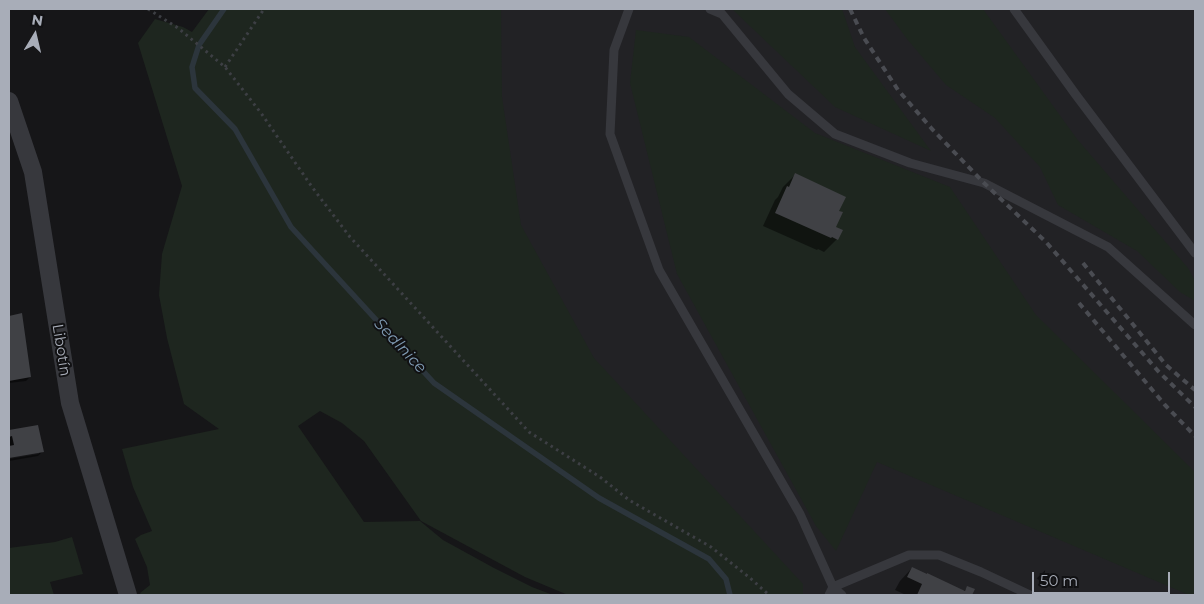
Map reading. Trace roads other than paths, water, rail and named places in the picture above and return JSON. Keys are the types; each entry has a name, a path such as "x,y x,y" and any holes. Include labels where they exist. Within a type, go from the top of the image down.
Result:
{"street":[{"name":"Libotín","path":"9,101 33,172 70,403 128,595"}],"lane":[{"path":"629,9 614,50 610,134 659,270 800,514 831,591 842,595"},
{"path":"710,9 722,14 788,94 835,134 910,163 984,184 1108,247 1195,325"},
{"path":"1014,9 1195,254"},
{"path":"831,591 909,555 939,556 981,572 1030,595"}],"waterway":[{"name":"Sedlnice","path":"224,9 199,45 192,67 195,88 235,129 291,227 434,383 599,498 709,559 726,579 730,595"}],"railway":[{"path":"850,9 864,38 898,90 932,129 984,183 1046,242 1158,371 1195,407"},
{"path":"1083,263 1166,365 1195,390"},
{"path":"1079,303 1165,405 1195,436"}]}
